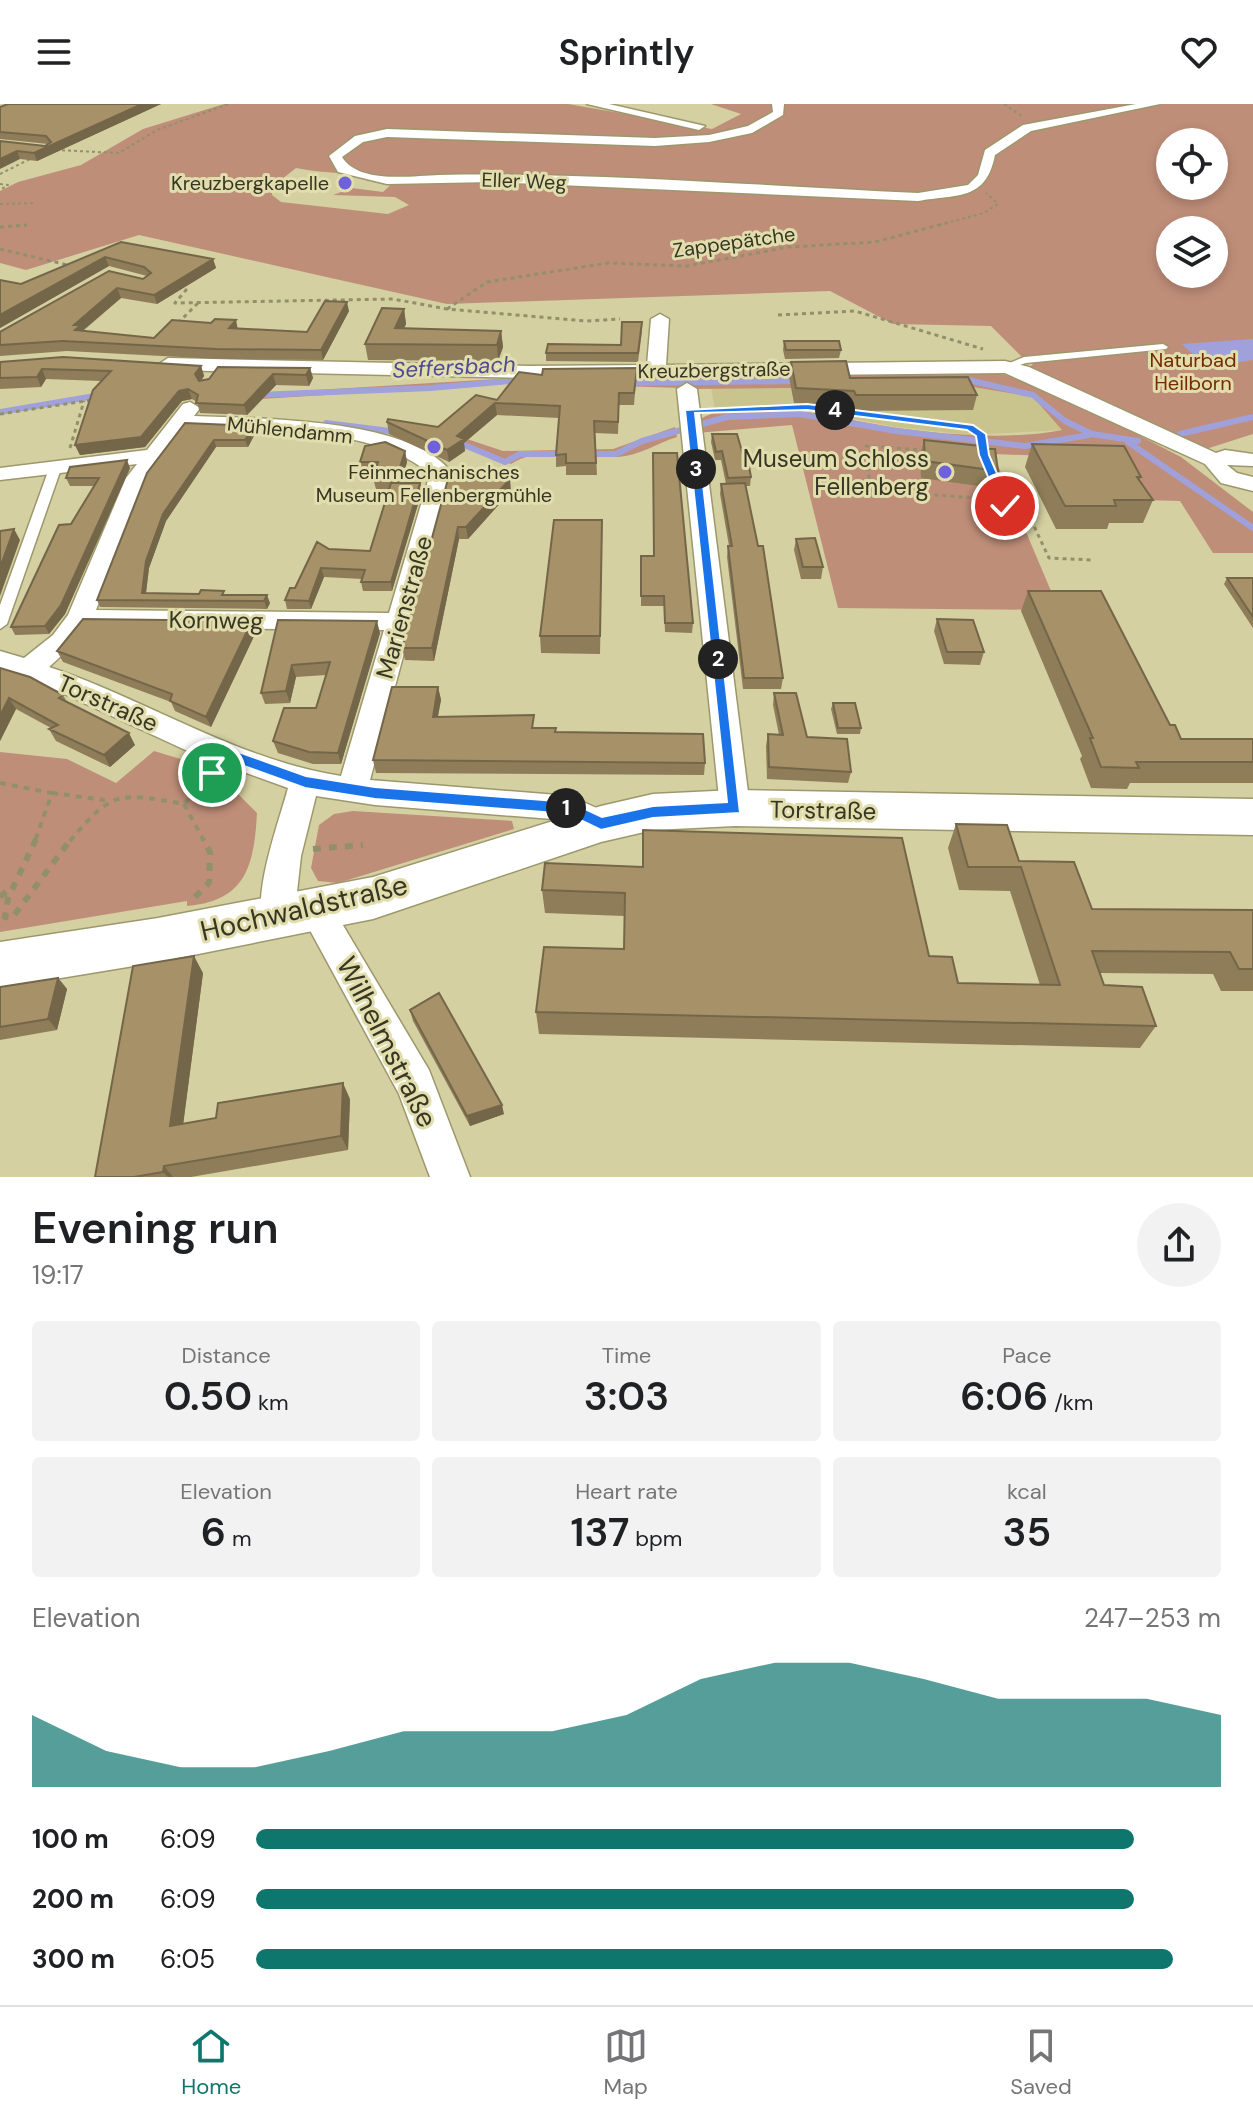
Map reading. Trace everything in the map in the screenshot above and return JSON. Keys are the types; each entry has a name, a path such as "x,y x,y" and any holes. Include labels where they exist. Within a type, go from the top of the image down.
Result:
{"main road":[{"name":"Torstraße","path":"601,824 653,812 735,808 1253,817"},
{"name":"Hochwaldstraße","path":"0,965 373,898 601,824"}],"street":[{"path":"593,104 699,126"},
{"name":"Eller Weg","path":"778,104 779,113 768,123 731,136 626,141 387,133 359,139 335,156 343,169 387,180 493,178 893,197 940,196 972,188"},
{"path":"972,188 984,176 989,153 1027,128 1154,104"},
{"path":"656,371 660,319"},
{"name":"Kreuzbergstraße","path":"141,363 216,372 1005,367 1036,377 1216,461 1217,469 1222,474 1253,485"},
{"path":"687,389 735,808"},
{"name":"Mühlendamm","path":"152,456 186,413 323,430 399,446"},
{"name":"Marienstraße","path":"352,790 441,473 433,462 399,446"},
{"path":"1216,461 1232,455 1251,456"},
{"path":"0,474 152,456"},
{"path":"29,669 62,641 80,618 120,512 152,456"},
{"name":"Kornweg","path":"80,618 400,622"},
{"name":"Torstraße","path":"0,660 29,669 230,755 305,782 352,790 570,808 601,824"},
{"path":"296,914 286,850 305,782"},
{"name":"Wilhelmstraße","path":"296,914 415,1084 450,1177"}],"lane":[{"path":"1005,367 1024,360 1163,347"},
{"path":"0,624 61,466"}],"path":[{"path":"48,149 119,153 157,130 229,104"},
{"path":"0,174 36,155"},
{"path":"0,184 8,185 0,190"},
{"name":"Zappepätche","path":"447,309 487,282 608,263 687,266 789,247 890,239 972,217 998,204 991,195 972,188"},
{"path":"0,204 36,203"},
{"path":"0,227 27,225"},
{"path":"0,249 76,267"},
{"path":"173,287 186,290 175,303 393,299 447,309 586,321 620,319"},
{"path":"141,363 199,302"},
{"path":"778,315 855,311 982,348 1005,361 1005,367"},
{"path":"0,414 99,399"},
{"path":"61,466 84,401"},
{"path":"691,421 807,407 969,428 981,434 984,455 1005,506 1025,507 1049,558 1092,560"},
{"path":"940,451 866,446 870,490 1003,500"},
{"path":"969,454 984,455"},
{"path":"184,804 230,755"},
{"path":"0,783 106,801"},
{"path":"52,793 28,861 8,898 5,917 12,918 83,825 106,801 120,796 184,804"},
{"path":"184,804 210,852 209,883 195,897"},
{"path":"286,850 363,845"},
{"path":"0,897 17,883"}],"shaded area":[{"path":"967,386 1033,397 1063,430 969,435 895,427 800,408 715,411 711,387"}],"green space":[{"name":"Naturbad Heilborn","path":"224,104 568,104 712,129 741,114 711,104 1253,104 1253,434 1206,449 1192,446 1028,368 1033,364 1025,360 991,326 893,324 830,291 447,304 139,235 26,270 0,263 0,191 18,182 81,165 143,129","holes":["296,168 398,178 383,192 352,188 333,195 395,197 409,205 388,214 281,202 272,195 272,187"]},
{"path":"974,370 1030,379 1181,457 1253,512 1253,553 1213,553 1180,501 1144,500 1105,458 993,454 1059,610 838,608 792,425 696,433 694,423 713,413 737,408 764,408 959,434 1001,436 1062,430 1033,397 967,386 688,389 687,381 690,377"},
{"path":"530,377 680,379 682,388 520,383 261,399 267,393"},
{"path":"675,427 677,437 626,456 549,454 523,458 511,464 433,436 443,431 503,451 613,449"},
{"path":"154,751 197,764 220,783 225,781 257,813 253,849 243,878 222,897 207,903 187,906 187,901 0,932 0,752 67,759 116,783"},
{"path":"353,811 512,821 514,829 338,883 318,881 311,868 319,825 334,814"}],"water":[{"path":"1253,339 1253,360 1206,367 1182,344"}],"building":[{"path":"8,104 142,104 34,153 17,151 0,159 0,141 45,146 51,142 46,136 0,132 0,107"},
{"path":"121,242 213,259 154,295 117,288 74,325 81,325 75,330 154,338 172,320 211,323 215,319 236,320 229,328 307,332 325,301 347,302 321,350 216,349 63,341 0,345 0,332 109,271 143,279 151,273 144,267 105,257 0,315 0,280 21,284"},
{"path":"382,308 404,309 395,328 501,331 497,345 365,344"},
{"path":"622,322 642,322 638,353 546,353 548,344 621,345"},
{"path":"784,341 839,341 841,350 786,350"},
{"path":"63,357 201,366 195,374 199,381 209,379 218,367 310,368 306,375 273,374 244,405 196,403 198,395 188,389 179,391 141,437 75,445 93,390 111,371 42,369 37,377 0,378 0,362"},
{"path":"846,361 850,378 968,377 977,395 856,395 854,391 796,388 791,362"},
{"path":"637,368 634,393 619,393 618,422 594,421 596,463 566,463 566,454 556,455 560,406 495,403 457,436 464,439 447,450 387,422 388,419 438,427 476,395 497,400 519,372 542,375 543,369"},
{"path":"185,423 254,426 245,440 214,440 163,514 146,561 142,593 199,594 201,590 224,591 222,595 267,595 264,601 97,600 147,473"},
{"path":"712,434 737,434 743,455 747,455 751,477 728,478 722,451 716,452"},
{"path":"924,440 995,449 998,471 925,461"},
{"path":"385,442 405,451 397,477 373,478 378,462 360,462 365,446"},
{"path":"1032,444 1124,446 1141,477 1137,477 1153,500 1114,500 1116,506 1065,506"},
{"path":"653,453 677,453 693,623 665,623 664,596 641,596 641,556 654,556"},
{"path":"127,460 61,605 45,626 11,627 59,525 71,524 99,478 66,478 70,467"},
{"path":"448,479 510,479 466,527 458,527 432,648 402,648"},
{"path":"391,483 420,483 391,582 361,582 365,570 321,568 309,601 285,600 290,588 295,588 317,542 329,549 370,551"},
{"path":"745,483 758,546 763,546 783,678 744,678 728,546 732,546 721,484"},
{"path":"554,520 602,520 600,636 540,636"},
{"path":"14,529 0,568 0,531"},
{"path":"815,538 823,567 803,567 796,539"},
{"path":"1227,578 1253,578 1253,617"},
{"path":"1028,591 1101,591 1170,725 1175,725 1181,739 1253,739 1253,762 1136,762 1139,768 1101,767 1090,738 1093,738"},
{"path":"83,619 252,621 206,717 170,701 172,694 57,651"},
{"path":"937,619 973,620 984,652 947,652"},
{"path":"278,620 377,621 338,753 309,752 273,741 284,708 316,708 330,662 292,665 286,691 261,693"},
{"path":"0,668 30,677 63,695 59,698 129,733 104,755 49,729 58,725 9,698 0,716"},
{"path":"392,687 438,687 433,717 534,715 532,728 556,728 555,732 703,734 705,763 373,760"},
{"path":"774,693 796,693 807,737 847,739 851,772 769,767 768,734 783,735"},
{"path":"833,703 855,703 861,728 838,728"},
{"path":"956,824 1007,825 1019,861 1074,862 1092,909 1253,910 1253,969 1239,969 1230,952 1092,951 1104,985 1142,987 1156,1026 536,1012 544,947 624,949 625,893 542,890 545,863 643,867 643,830 902,838 929,956 952,957 958,983 1060,985 1021,867 968,867"},
{"path":"194,956 170,1126 216,1118 218,1103 343,1083 341,1136 164,1166 163,1172 134,1177 95,1177 133,966"},
{"path":"58,978 48,1019 0,1027 0,987"},
{"path":"439,993 502,1105 467,1116 410,1010"}],"waterway":[{"name":"Seffersbach","path":"969,380 964,379 1033,395 1065,421 1092,434 1138,441"},
{"name":"Seffersbach","path":"257,395 431,388 520,380"},
{"name":"Seffersbach","path":"628,383 795,381"},
{"name":"Seffersbach","path":"0,412 101,395"},
{"path":"588,454 616,454 642,441 727,417 800,414 896,431 1025,446 1089,435"},
{"name":"Seffersbach","path":"1180,434 1253,417"},
{"path":"326,423 398,432"},
{"path":"457,442 505,462 520,454 563,454"},
{"path":"1128,442 1253,528"}],"place":[{"name":"Kreuzbergkapelle","path":"345,183"},
{"name":"Feinmechanisches Museum Fellenbergmühle","path":"434,447"},
{"name":"Museum Schloss Fellenberg","path":"945,472"}],"route":[{"path":"212,773 230,755 281,776 305,782 375,793 570,808 585,813 601,824 653,812 735,808 690,410 807,407 969,428 981,434 984,455 1005,506"}]}
